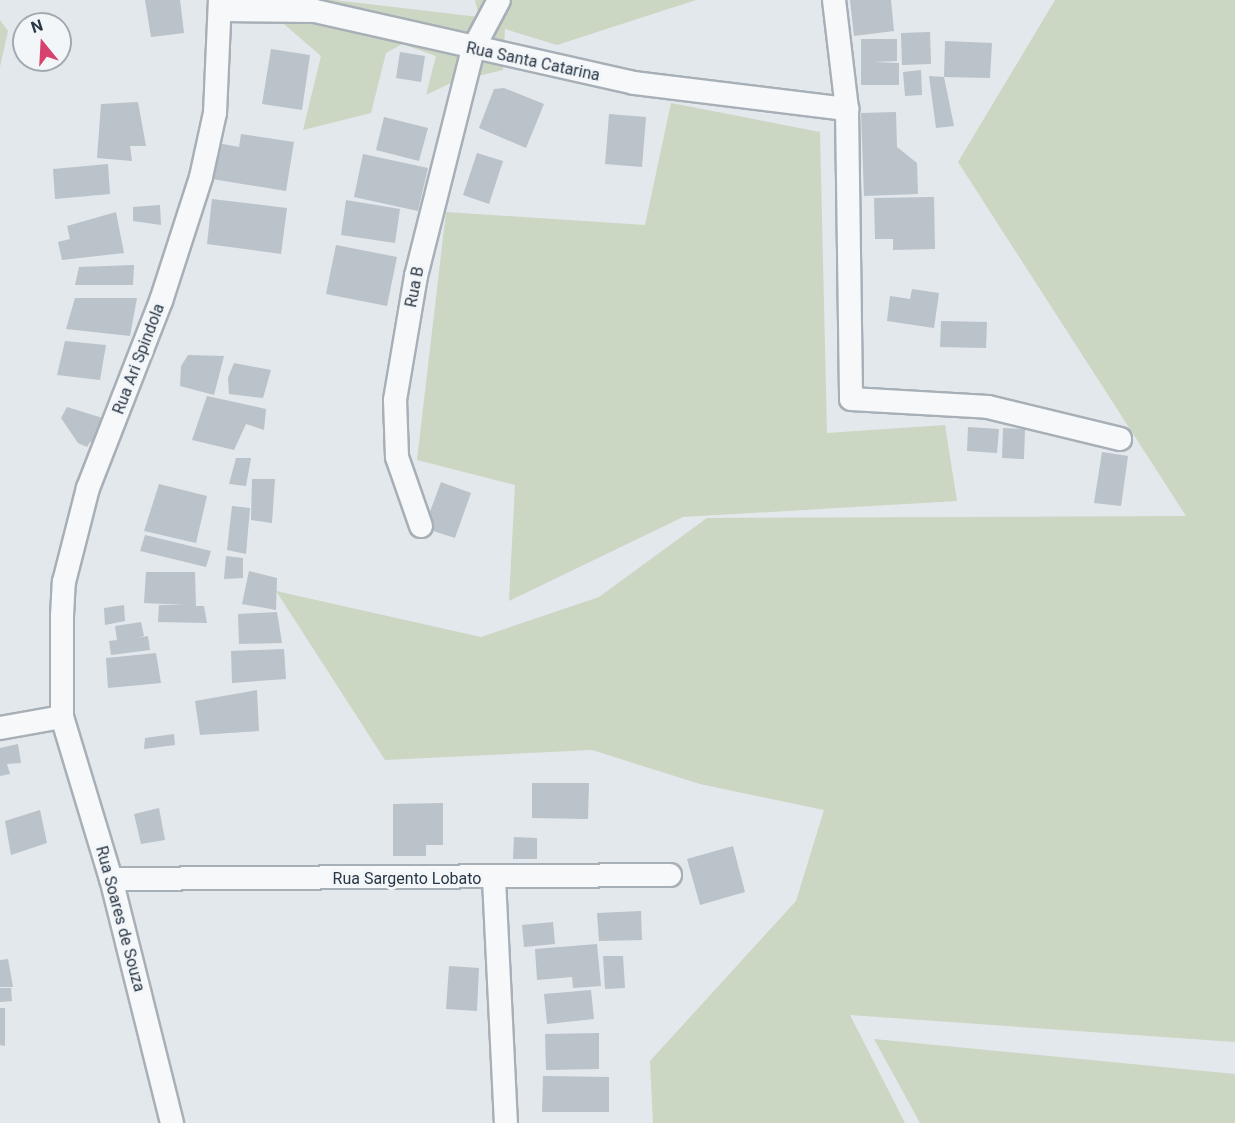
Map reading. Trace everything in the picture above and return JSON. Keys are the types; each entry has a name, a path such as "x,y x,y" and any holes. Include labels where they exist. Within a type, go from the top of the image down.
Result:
{"street":[{"name":"Rua B","path":"421,526 397,458 396,400 416,276 473,50 499,0"},
{"path":"834,0 847,108 851,399 988,406 1120,439"},
{"name":"Rua Santa Catarina","path":"220,5 315,11 473,50 634,83 847,108"},
{"name":"Rua Ari Spindola","path":"62,717 64,582 88,488 162,301 201,177 214,113 220,5"},
{"path":"0,728 62,717"},
{"name":"Rua Soares de Souza","path":"62,717 111,879 172,1123"},
{"path":"494,879 670,876"},
{"name":"Rua Sargento Lobato","path":"111,879 494,879 506,1123"}],"green space":[{"path":"256,0 334,0 479,17 475,0 696,0 557,45 505,29 503,70 453,82 426,95 436,56 402,44 386,53 371,113 303,130 321,56"},
{"path":"1055,0 1235,0 1235,1042 850,1015 905,1123 653,1123 650,1061 796,901 824,810 700,784 592,750 385,760 276,591 481,637 599,597 707,518 1186,516 958,162"},
{"path":"0,20 8,31 0,67"},
{"path":"671,103 820,132 827,433 945,425 957,501 683,517 509,601 515,485 417,460 446,212 645,225"},
{"path":"874,1039 1235,1074 1235,1123 920,1123"}],"building":[{"path":"145,0 180,0 184,33 151,37"},
{"path":"850,0 891,0 894,31 854,36"},
{"path":"930,32 931,64 902,65 901,33"},
{"path":"861,39 897,39 897,61 873,62 899,63 899,85 861,85"},
{"path":"945,41 992,43 990,78 944,77"},
{"path":"271,49 310,55 302,110 262,104"},
{"path":"400,52 425,56 421,82 396,78"},
{"path":"921,70 922,95 905,96 903,72"},
{"path":"929,76 944,77 954,126 936,128"},
{"path":"504,88 544,104 526,148 479,128 494,89"},
{"path":"138,102 146,146 130,146 132,161 97,158 101,104"},
{"path":"896,112 897,147 917,163 918,194 864,196 861,113"},
{"path":"609,114 646,117 642,167 605,164"},
{"path":"384,117 428,128 419,161 376,150"},
{"path":"241,134 294,142 286,191 212,179 218,143 239,147"},
{"path":"477,153 503,161 489,204 463,195"},
{"path":"363,154 428,168 418,211 354,197"},
{"path":"108,164 110,194 55,199 53,169"},
{"path":"934,197 935,249 893,250 893,239 875,239 874,198"},
{"path":"212,199 287,208 281,254 207,244"},
{"path":"346,200 400,209 395,243 341,235"},
{"path":"160,205 161,225 133,221 133,207"},
{"path":"116,212 124,253 62,260 58,242 70,239 67,226"},
{"path":"336,245 397,257 387,306 326,294"},
{"path":"134,265 133,285 75,285 79,267"},
{"path":"912,289 939,293 934,328 887,321 890,296 910,299"},
{"path":"75,298 137,298 130,336 66,329"},
{"path":"941,321 987,322 986,348 940,347"},
{"path":"65,341 106,345 100,380 57,375"},
{"path":"188,355 224,356 214,395 180,386 181,366"},
{"path":"234,363 271,370 263,398 229,394 228,378"},
{"path":"207,396 266,409 264,430 246,424 234,450 192,440"},
{"path":"67,407 109,420 100,446 90,442 87,447 78,443 61,418"},
{"path":"968,427 999,429 997,453 967,451"},
{"path":"1003,428 1025,429 1024,459 1002,458"},
{"path":"1102,452 1128,456 1121,506 1094,503"},
{"path":"236,458 251,458 246,486 229,484"},
{"path":"252,479 275,479 272,523 251,520"},
{"path":"441,482 471,493 455,538 424,528"},
{"path":"159,484 207,496 196,543 144,531"},
{"path":"232,506 250,508 246,554 227,550"},
{"path":"145,535 211,551 206,567 140,551"},
{"path":"226,556 243,558 243,578 224,579"},
{"path":"249,571 277,578 276,610 242,604"},
{"path":"146,572 195,572 196,606 204,606 207,623 158,622 159,605 186,605 144,603"},
{"path":"124,605 125,621 105,625 104,608"},
{"path":"277,612 282,643 239,644 238,614"},
{"path":"141,622 144,636 136,638 148,636 150,650 111,655 109,641 117,640 115,626"},
{"path":"284,649 286,679 232,683 231,651"},
{"path":"156,653 161,683 108,688 106,658"},
{"path":"257,690 259,731 200,735 195,701"},
{"path":"174,734 175,745 144,749 145,738"},
{"path":"18,744 21,763 7,764 10,774 0,776 0,748"},
{"path":"532,783 589,783 588,819 532,818"},
{"path":"443,803 443,845 426,845 426,856 393,856 393,804"},
{"path":"159,808 165,840 141,844 134,814"},
{"path":"40,810 47,843 11,855 5,821"},
{"path":"514,837 537,838 537,859 513,859"},
{"path":"733,846 745,892 700,905 687,859"},
{"path":"641,911 642,940 599,941 597,913"},
{"path":"553,922 555,944 524,947 522,925"},
{"path":"597,944 601,986 573,988 572,977 537,980 535,949"},
{"path":"603,956 623,956 625,988 605,989"},
{"path":"8,959 13,987 0,987 0,960"},
{"path":"449,966 479,968 477,1011 446,1009"},
{"path":"0,988 11,988 12,1001 0,1002"},
{"path":"591,990 594,1019 547,1024 544,994"},
{"path":"0,1008 5,1008 5,1046 0,1045"},
{"path":"599,1033 599,1069 546,1070 545,1034"},
{"path":"543,1076 609,1077 609,1112 542,1112"}]}
